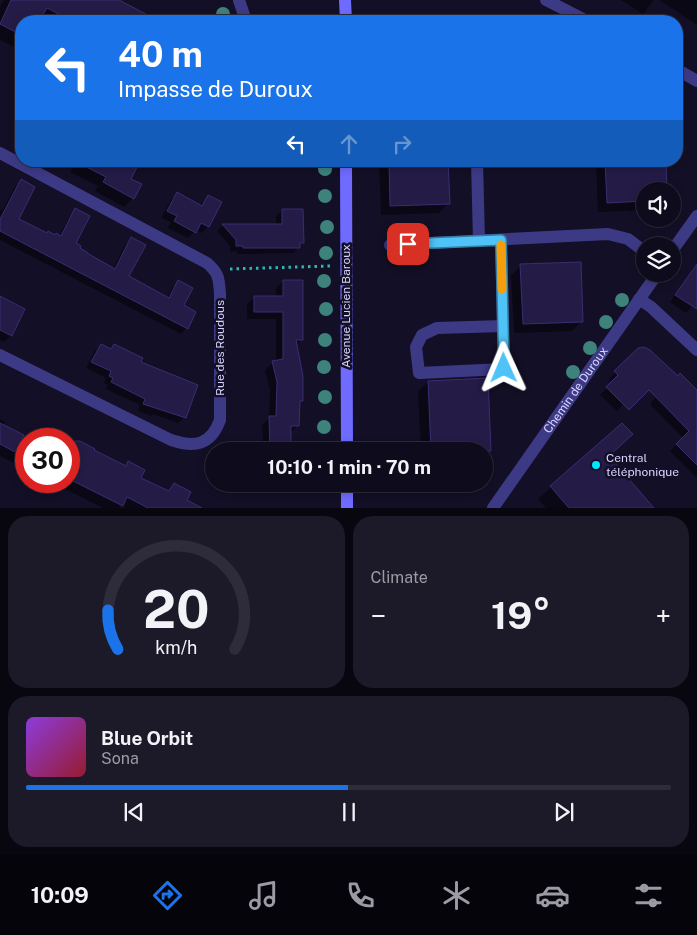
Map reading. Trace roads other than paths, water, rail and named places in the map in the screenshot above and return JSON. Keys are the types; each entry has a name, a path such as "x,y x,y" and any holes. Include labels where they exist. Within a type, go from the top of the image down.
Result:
{"street":[{"path":"239,0 244,15"},
{"path":"345,0 346,15"},
{"path":"546,0 575,15"},
{"path":"683,73 697,80"},
{"name":"Rue des Roudous","path":"0,153 15,161"},
{"name":"Rue des Roudous","path":"0,355 171,440 192,445 201,443 216,430 220,420 219,277 213,268 207,263 26,167"},
{"name":"Avenue Lucien Baroux","path":"346,167 346,442"},
{"path":"476,167 479,241"},
{"path":"681,239 697,216"},
{"path":"390,245 608,234 628,239 636,245"},
{"path":"501,240 504,368 419,373 416,348 422,334 437,328 503,326"},
{"name":"Chemin de Duroux","path":"493,508 651,282"},
{"path":"639,299 652,307 697,350"},
{"path":"347,492 347,508"}],"place":[{"name":"Central téléphonique","path":"596,465"}]}
